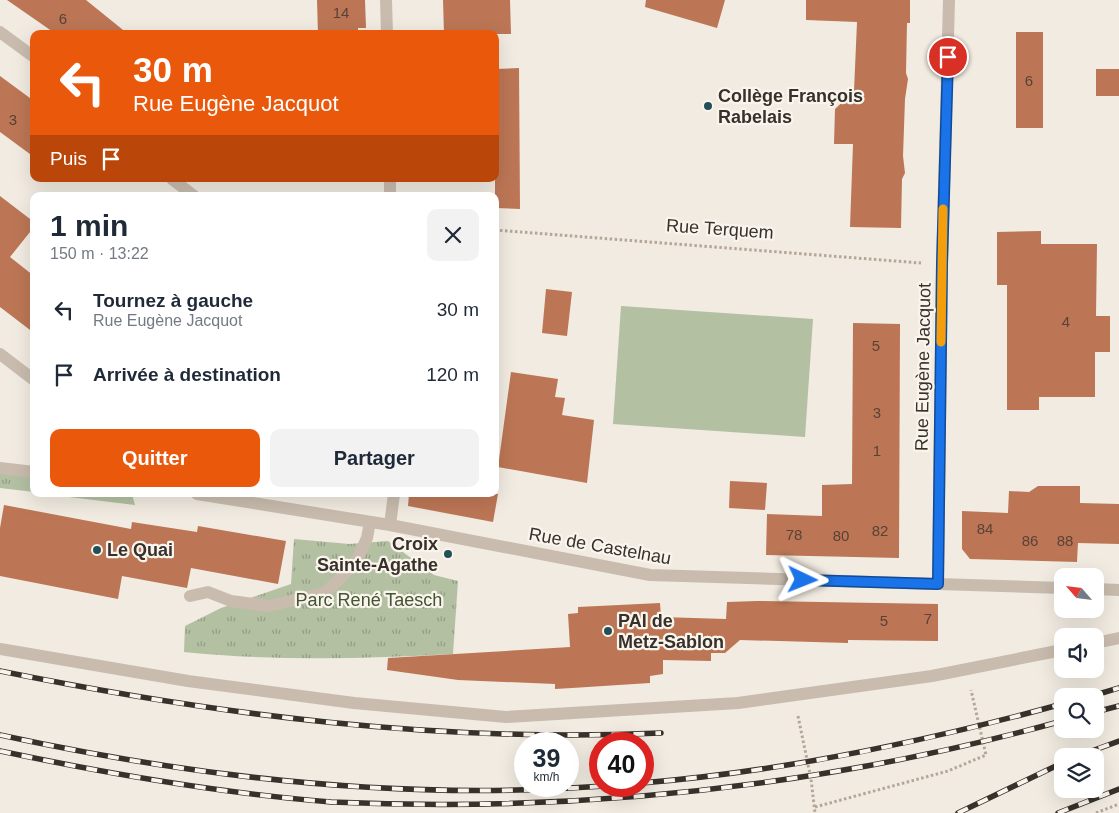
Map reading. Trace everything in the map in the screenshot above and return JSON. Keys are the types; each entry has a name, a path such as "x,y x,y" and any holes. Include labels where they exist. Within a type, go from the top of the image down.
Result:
{"street":[{"path":"386,0 387,30"},
{"name":"Rue Eugène Jacquot","path":"938,584 942,264 949,0"},
{"path":"0,32 30,54"},
{"path":"176,182 189,192"},
{"path":"0,354 30,377"},
{"path":"0,468 30,472"},
{"name":"Rue de Castelnau","path":"216,497 390,525 650,575 1054,588"},
{"path":"390,525 394,497"},
{"path":"190,596 208,592 231,600 268,606 325,593 356,562 367,538 370,522"},
{"path":"1104,589 1119,590"},
{"path":"1104,641 1119,638"},
{"path":"0,649 188,681 344,702 506,717 738,703 932,676 1054,652"}],"path":[{"name":"Rue Terquem","path":"499,230 942,264"},
{"path":"815,807 948,772 986,756 970,683"},
{"path":"794,696 815,813"},
{"path":"1096,813 1119,804"}],"green space":[{"path":"621,306 813,319 805,437 613,424"},
{"path":"0,468 30,472 30,492 0,488"},
{"path":"69,497 133,497 135,505"},
{"name":"Parc René Taesch","path":"294,539 349,544 388,541 434,575 458,581 453,654 318,658 251,657 184,652 185,626 221,608 291,584"}],"building":[{"path":"7,0 86,0 123,30 50,30"},
{"path":"317,0 365,0 366,28 358,28 358,30 318,30"},
{"path":"443,0 510,0 511,34 499,34 499,30 444,30"},
{"path":"646,0 725,0 717,28 645,7"},
{"path":"806,0 910,0 910,23 907,23 906,73 908,79 905,99 903,156 905,173 902,179 901,228 850,227 853,144 834,144 835,109 854,91 857,22 806,20"},
{"path":"1016,32 1043,32 1043,128 1016,128"},
{"path":"519,68 520,209 499,208 499,192 495,192 495,182 499,182 499,69"},
{"path":"1096,69 1119,69 1119,96 1096,96"},
{"path":"0,76 30,98 30,154 0,132"},
{"path":"0,196 30,219 30,232 10,257 30,273 30,330 0,307"},
{"path":"1041,231 1041,244 1097,244 1096,316 1110,316 1110,352 1095,352 1095,397 1039,397 1039,410 1007,410 1007,285 997,285 997,232"},
{"path":"546,289 572,292 567,336 542,333"},
{"path":"853,323 900,324 899,558 766,555 767,514 822,516 822,485 852,484"},
{"path":"511,372 558,379 555,397 565,398 562,415 594,420 587,483 499,467"},
{"path":"730,481 767,483 765,510 729,508"},
{"path":"1038,486 1080,486 1080,503 1119,504 1119,544 1078,543 1077,562 970,559 962,549 962,511 1008,513 1009,491 1029,492"},
{"path":"409,497 497,497 493,522 408,506"},
{"name":"Le Quai","path":"4,505 131,529 132,522 197,532 198,526 286,541 278,584 191,568 187,588 122,576 118,599 0,576 0,528"},
{"path":"727,602 938,604 938,641 848,640 848,643 740,640 725,653 711,653 711,661 663,660 663,674 650,676 650,683 555,689 555,684 458,680 387,670 388,658 570,647 568,614 578,613 578,607 660,603 661,617 726,619"}],"railway":[{"path":"0,671 164,701 246,713 329,722 495,734 661,733"},
{"path":"1104,692 1119,688"},
{"path":"654,782 802,763 906,743 1054,706"},
{"path":"1104,710 1119,706"},
{"path":"0,751 164,782 289,798 331,802 516,803 608,799 791,779 882,763 972,744 1054,723"},
{"path":"0,735 150,763 300,782 376,788 452,790 528,790 589,787"},
{"path":"1100,748 1119,741"},
{"path":"958,813 1054,767"},
{"path":"1058,813 1119,789"}],"slow traffic":[{"path":"941,342 943,209"}],"place":[{"name":"Collège François Rabelais","path":"708,106"},
{"name":"Le Quai","path":"97,550"},
{"name":"Croix Sainte-Agathe","path":"448,554"},
{"name":"PAI de Metz-Sablon","path":"608,631"}],"route":[{"path":"803,580 938,584 942,264 948,57"}]}
